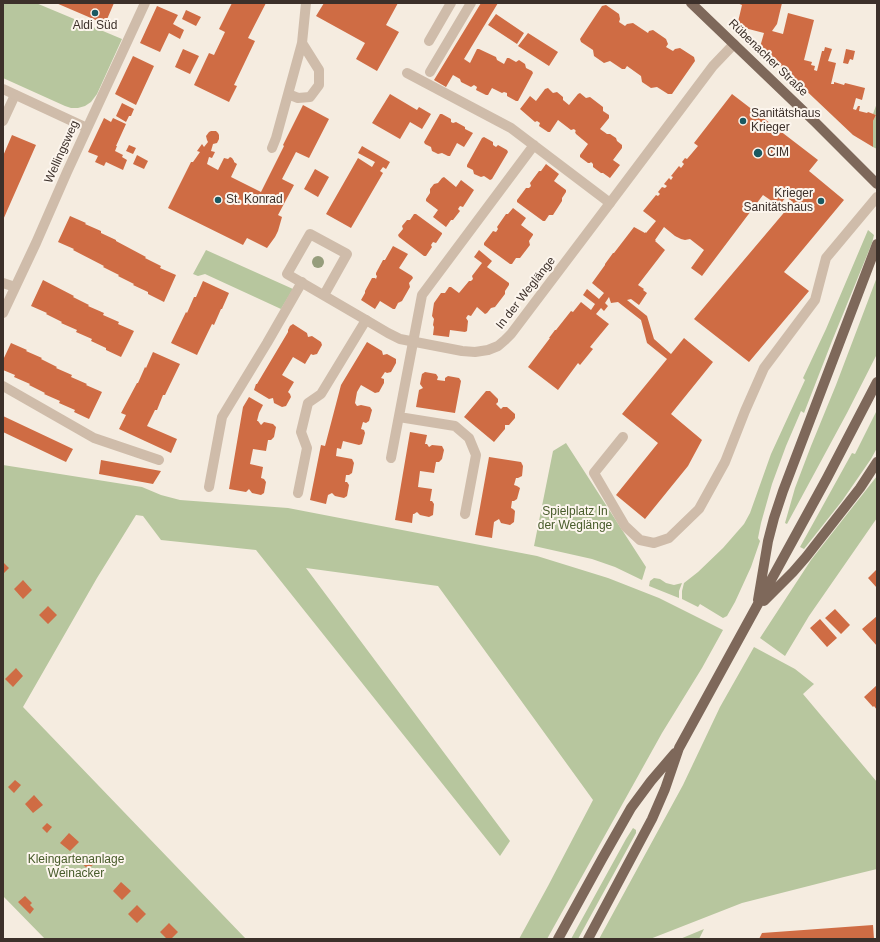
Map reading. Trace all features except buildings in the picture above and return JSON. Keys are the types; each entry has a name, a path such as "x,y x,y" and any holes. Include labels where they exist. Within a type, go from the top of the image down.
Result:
{"main road":[{"name":"Rübenacher Straße","path":"691,3 877,184"},
{"path":"756,608 768,541 774,518 877,244"},
{"path":"588,939 652,819 665,789 679,748 827,478 877,382"},
{"path":"756,608 793,572 806,557 860,488 877,462"},
{"path":"558,939 631,808 651,781 679,748"}],"street":[{"name":"Wellingsweg","path":"3,313 145,3"},
{"path":"272,148 302,43 306,3"},
{"path":"428,41 451,3"},
{"path":"430,72 471,3"},
{"path":"288,94 298,98 310,97 319,85 319,70 302,43"},
{"name":"In der Weglänge","path":"324,295 347,254 310,234 287,274 388,334 413,342 462,351 475,352 488,350 498,346 511,334 713,66 734,44"},
{"path":"407,73 511,128 610,203"},
{"path":"3,90 87,128"},
{"path":"3,122 15,95"},
{"path":"391,458 422,294 534,145"},
{"path":"623,437 594,473 625,526 640,540 654,543 669,538 699,509 725,462 764,368 815,300 826,258 877,197"},
{"path":"209,487 222,417 302,282"},
{"path":"3,283 15,287"},
{"path":"298,493 307,448 301,432 308,403 321,394 366,320"},
{"path":"3,386 94,438 159,460"},
{"path":"399,417 454,426 469,438 476,455 465,514"}],"green space":[{"path":"3,3 36,3 122,39 97,94 91,102 85,106 71,108 3,78"},
{"path":"877,103 877,149 873,147 873,121 876,115 873,114"},
{"path":"868,230 874,235 872,243 804,413 801,411 786,446 772,484 761,523 758,538 760,541 751,567 735,602 727,616 723,618 700,604 698,607 682,599 684,583 723,548 744,524 750,513 771,454 805,380 803,378 826,329"},
{"path":"206,250 293,289 281,309 205,274 198,276 193,274"},
{"path":"877,277 877,354 787,524 785,523 795,488"},
{"path":"877,410 877,448 871,459 842,501 804,549 800,547 852,453 855,454"},
{"name":"Spielplatz In der Weglänge","path":"566,443 646,567 642,580 615,567 592,559 534,546 553,451"},
{"name":"Kleingartenanlage Weinacker","path":"3,465 142,487 161,495 180,500 288,508 537,556 608,578 659,598 723,630 702,668 662,733 547,939 519,939 593,800 438,586 306,568 510,841 500,856 256,550 161,540 143,516 136,515 97,578 23,707 246,939 45,939 3,896"},
{"path":"877,476 877,518 809,616 785,656 760,638 811,560"},
{"path":"654,578 674,585 682,583 679,591 679,598 649,586 650,581"},
{"path":"754,647 795,669 814,684 803,694 877,782 877,869 742,903 650,939 599,939 683,785 720,707"},
{"path":"633,828 636,830 636,833 578,939 571,939 626,839"},
{"path":"704,929 699,939 680,939"}],"place":[{"name":"Aldi Süd","path":"95,13"},
{"name":"Sanitätshaus Krieger","path":"743,121"},
{"name":"CIM","path":"758,153"},
{"name":"St. Konrad","path":"218,200"},
{"name":"Krieger Sanitätshaus","path":"821,201"}]}
